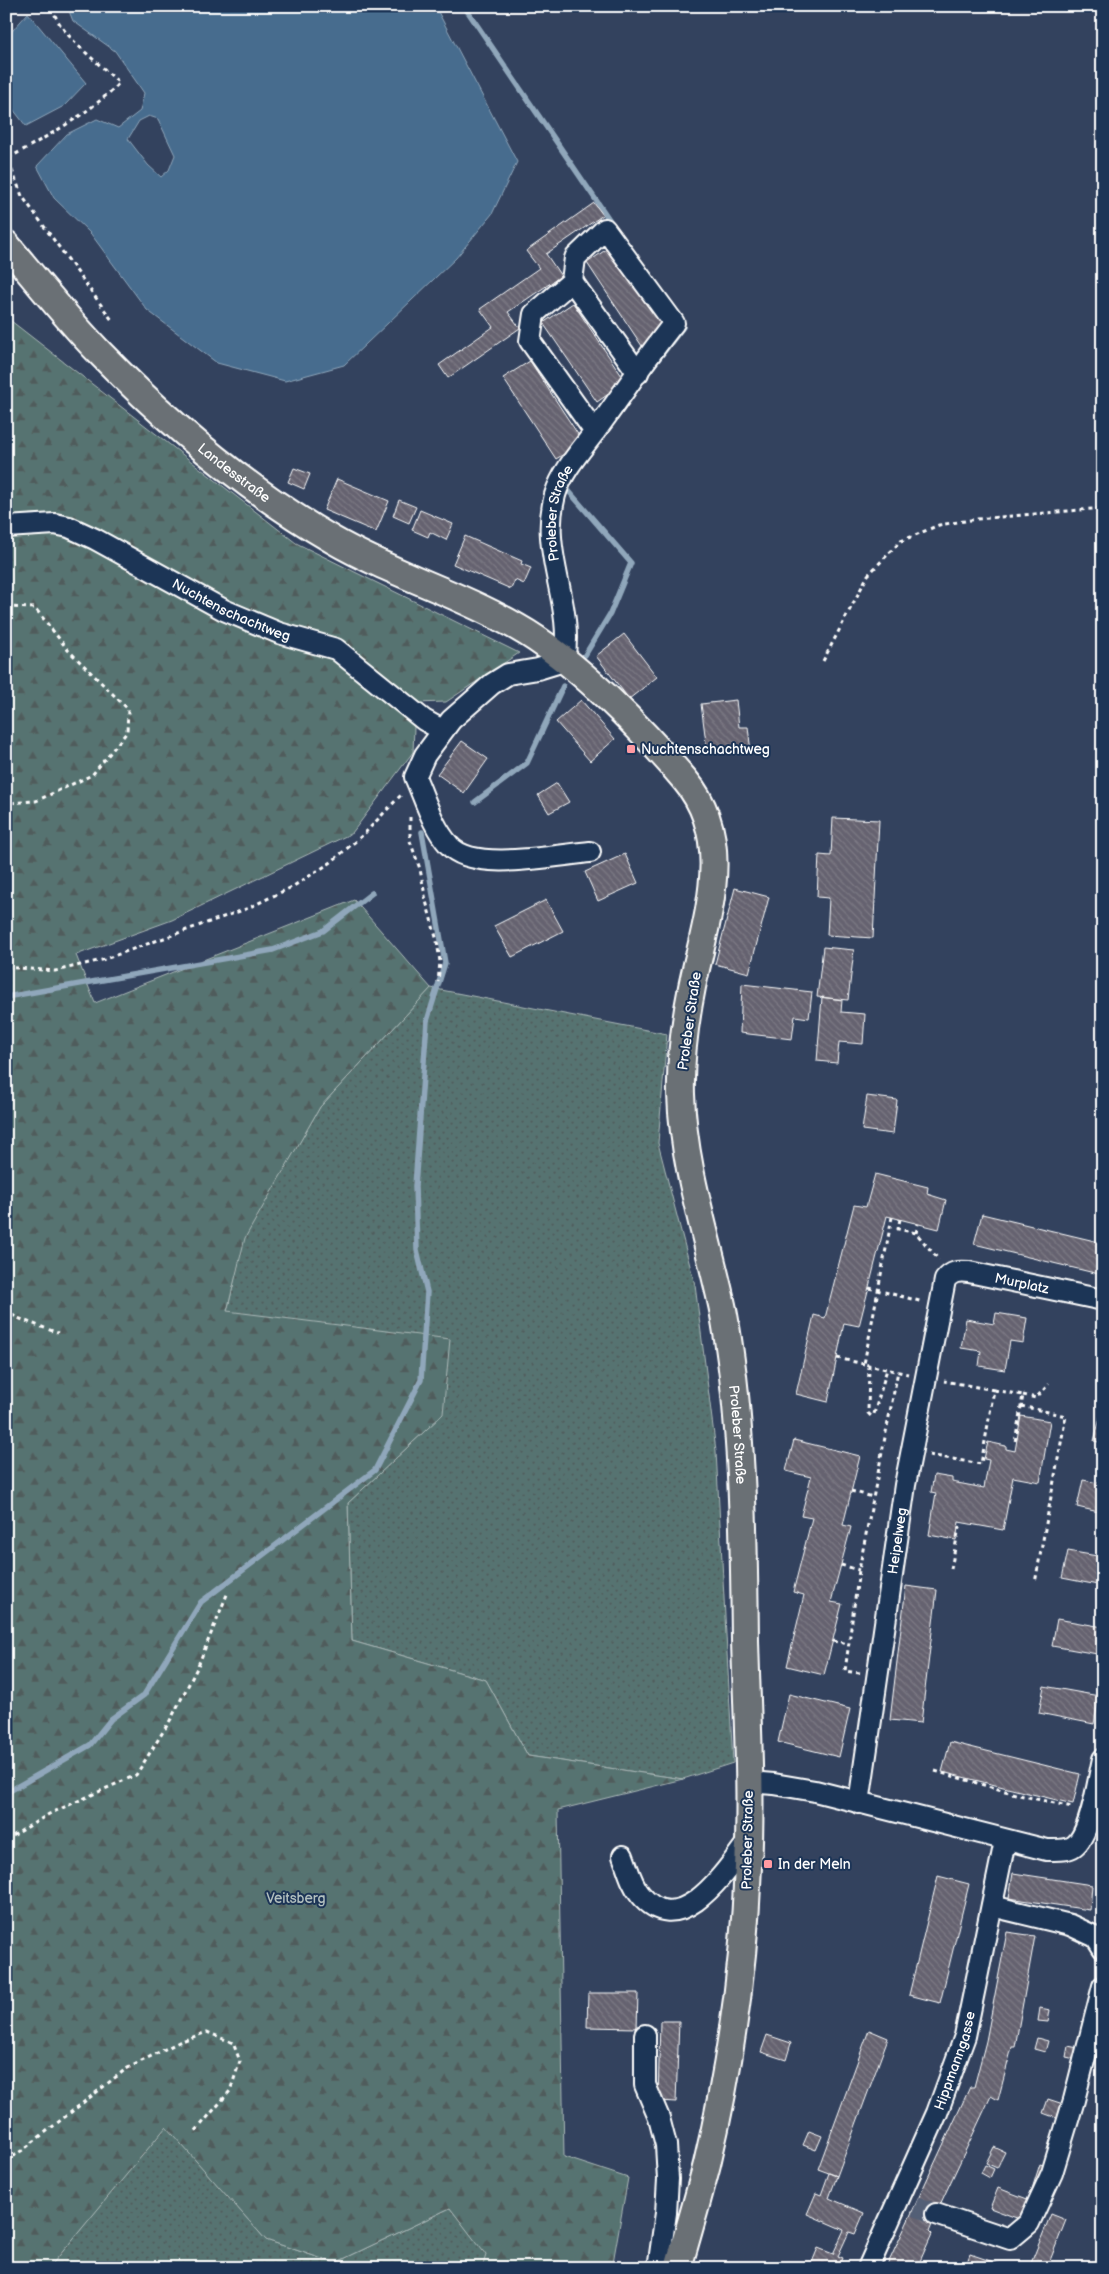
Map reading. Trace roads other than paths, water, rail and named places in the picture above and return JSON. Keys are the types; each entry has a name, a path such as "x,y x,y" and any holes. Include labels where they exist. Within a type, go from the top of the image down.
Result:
{"main road":[{"name":"Landesstraße","path":"6,244 60,310 99,352 153,404 243,480 334,540 390,569 462,599 518,627"},
{"name":"Proleber Straße","path":"518,627 564,661 597,689 643,734 691,787 703,810 714,852 712,894 688,1006 681,1058 681,1101 698,1206 724,1313 734,1382 743,1517 749,1840 745,1916 729,2048 706,2166 678,2268"}],"street":[{"name":"Proleber Straße","path":"564,661 567,624 550,536 555,495 567,469 638,373 654,347 674,323 605,229 575,258 572,281"},
{"path":"595,432 530,341 534,314 572,281 638,373"},
{"name":"Nuchtenschachtweg","path":"6,527 55,524 69,527 95,539 224,610 279,633 336,649 424,720 442,730"},
{"path":"564,661 538,669 508,674 492,684 442,730 425,755 415,776 438,829 450,847 466,857 489,862 590,852"},
{"name":"Murplatz","path":"947,1277 958,1271 969,1272 1103,1300"},
{"name":"Heipelweg","path":"858,1803 911,1452 938,1305 947,1277"},
{"path":"748,1782 815,1791 1005,1841 1047,1850 1066,1849 1075,1845 1084,1834 1103,1760"},
{"path":"623,1856 639,1893 650,1904 661,1910 672,1911 696,1902 709,1890 749,1840"},
{"name":"Hippmanngasse","path":"868,2268 907,2203 965,2036 1005,1841"},
{"path":"992,1906 1070,1925 1096,1937 1103,1948"},
{"path":"936,2214 1010,2239 1029,2223 1052,2173 1074,2100 1103,1986"},
{"path":"646,2035 645,2085 659,2118 666,2145 668,2179 666,2213 658,2268"}],"water":[{"path":"67,6 435,6 517,162 492,214 456,258 344,365 285,381 217,363 147,310 91,234 54,198 37,166 67,134 97,119 118,128 140,111 144,93 115,51 73,21","holes":["149,116 158,119 175,155 169,170 161,177 148,165 128,139 139,121"]},
{"path":"28,13 86,83 64,106 26,126 6,100 6,38"}],"waterway":[{"path":"464,6 615,228"},
{"path":"653,366 683,327 679,320"},
{"path":"569,483 567,489 631,563 610,614 585,655"},
{"path":"475,802 527,763 563,686"},
{"path":"6,1793 90,1745 111,1719 144,1695 201,1602 375,1470 421,1380 427,1292 417,1250 415,1186 427,1021 445,963 422,832"},
{"path":"6,997 273,950 323,931 372,893"}],"tunnel":[{"path":"915,2206 936,2214"}],"place":[{"name":"Nuchtenschachtweg","path":"631,749"},
{"name":"In der Meln","path":"768,1864"}],"park label":[{"name":"Veitsberg","path":"296,1898"}]}
